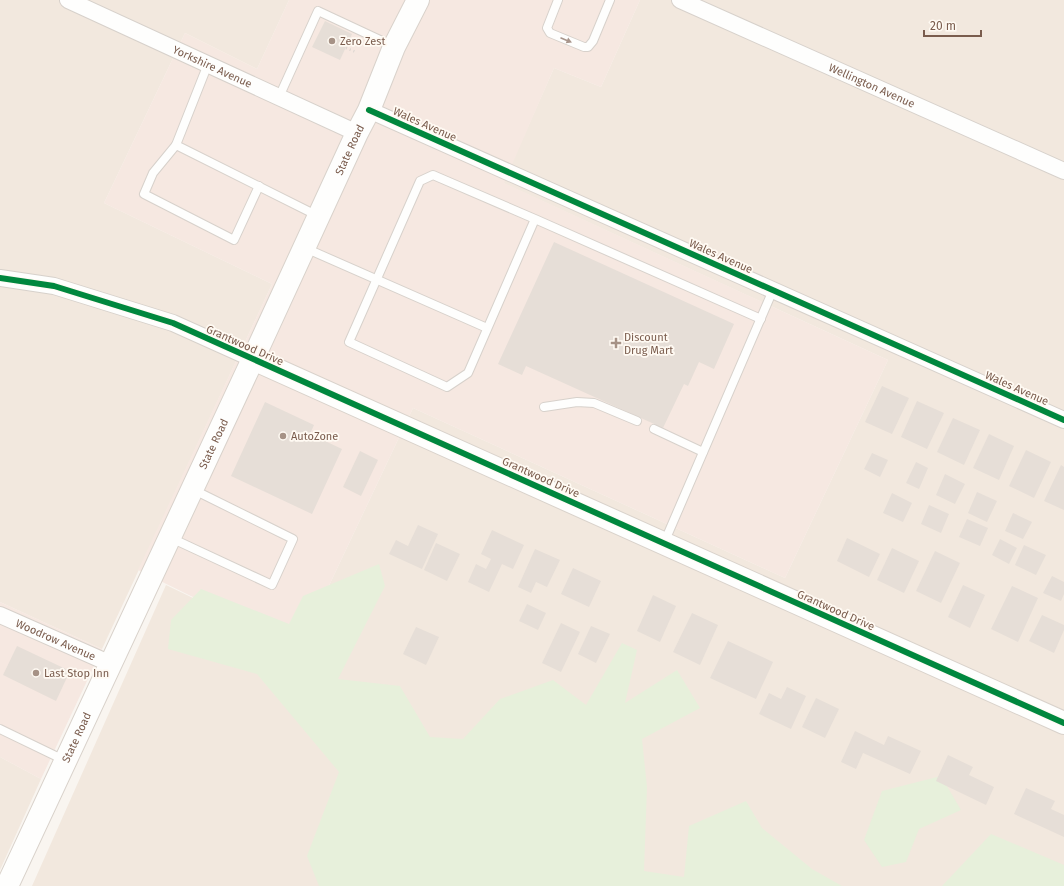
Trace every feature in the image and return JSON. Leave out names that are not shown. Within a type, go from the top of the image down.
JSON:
[{"type":"main road","name":"State Road","points":[[7,886],[193,489],[357,132],[369,110],[394,47],[418,0]]},
{"type":"main road","name":"Grantwood Drive","points":[[253,359],[1064,723]]},
{"type":"street","name":"Yorkshire Avenue","points":[[68,0],[357,132]]},
{"type":"street","name":"Wellington Avenue","points":[[680,0],[1064,171]]},
{"type":"street","name":"Wales Avenue","points":[[369,110],[1064,420]]},
{"type":"street","name":"Grantwood Drive","points":[[0,278],[54,286],[165,321],[253,359]]},
{"type":"street","name":"Woodrow Avenue","points":[[0,615],[111,664]]},
{"type":"lane","points":[[558,0],[547,28],[550,33],[584,47],[588,47],[593,42],[610,0]]},
{"type":"lane","points":[[279,97],[318,11],[394,47]]},
{"type":"lane","points":[[208,64],[176,145],[153,174],[144,194],[234,240],[259,186]]},
{"type":"lane","points":[[176,145],[319,216]]},
{"type":"lane","points":[[535,219],[468,373],[447,387],[349,342],[420,180],[433,175],[535,219],[761,319]]},
{"type":"lane","points":[[304,248],[487,328]]},
{"type":"lane","points":[[664,543],[773,290]]},
{"type":"lane","points":[[544,407],[577,402],[594,403],[637,421]]},
{"type":"lane","points":[[654,429],[703,452]]},
{"type":"lane","points":[[170,537],[272,585],[293,539],[193,489]]},
{"type":"lane","points":[[0,729],[66,761]]},
{"type":"path","points":[[346,48],[356,52]]},
{"type":"shaded area","points":[[0,0],[289,0],[257,69],[185,33],[104,203],[272,284],[102,649],[0,602]]},
{"type":"shaded area","points":[[289,0],[640,0],[601,87],[554,68],[504,183],[888,360],[785,578],[413,408],[299,649],[138,570],[272,284],[104,203],[185,33],[257,69]]},
{"type":"shaded area","points":[[640,0],[1064,0],[1064,886],[32,886],[166,585],[299,649],[413,408],[785,578],[888,360],[503,183],[554,68],[601,87]]},
{"type":"shaded area","points":[[0,602],[102,649],[41,779],[0,757]]},
{"type":"shaded area","points":[[0,757],[41,779],[0,870]]},
{"type":"green space","points":[[379,564],[385,586],[338,679],[400,686],[430,737],[463,739],[500,699],[553,680],[586,705],[622,643],[637,650],[625,703],[677,670],[700,708],[642,739],[647,787],[644,871],[684,877],[689,826],[746,801],[762,828],[812,869],[842,886],[319,886],[307,856],[339,772],[257,674],[168,649],[171,620],[201,589],[289,624],[303,596]]},
{"type":"green space","points":[[941,776],[961,810],[919,829],[906,862],[882,867],[864,840],[882,791]]},
{"type":"green space","points":[[991,834],[1064,865],[1064,886],[942,886]]},
{"type":"building","name":"Zero Zest","points":[[325,21],[352,34],[340,60],[312,47]]},
{"type":"building","name":"Discount Drug Mart","points":[[554,242],[734,324],[714,369],[699,362],[688,386],[684,384],[663,428],[526,366],[522,375],[498,364]]},
{"type":"building","points":[[882,386],[909,398],[892,434],[865,422]]},
{"type":"building","points":[[917,401],[944,413],[927,449],[901,437]]},
{"type":"building","points":[[265,402],[314,425],[310,434],[342,449],[312,514],[231,476]]},
{"type":"building","points":[[953,418],[980,430],[964,465],[937,452]]},
{"type":"building","points":[[989,434],[1014,446],[999,480],[973,468]]},
{"type":"building","points":[[1026,450],[1051,462],[1034,498],[1009,486]]},
{"type":"building","points":[[360,451],[378,460],[361,496],[343,487]]},
{"type":"building","points":[[872,453],[888,460],[880,477],[864,469]]},
{"type":"building","points":[[916,462],[928,468],[919,489],[906,483]]},
{"type":"building","points":[[1061,465],[1064,467],[1064,510],[1044,501]]},
{"type":"building","points":[[945,474],[965,484],[955,504],[936,495]]},
{"type":"building","points":[[977,492],[997,501],[987,522],[968,513]]},
{"type":"building","points":[[892,493],[912,503],[903,522],[883,513]]},
{"type":"building","points":[[929,505],[949,514],[941,533],[921,524]]},
{"type":"building","points":[[1013,513],[1032,522],[1023,539],[1005,531]]},
{"type":"building","points":[[967,519],[988,528],[980,546],[959,537]]},
{"type":"building","points":[[418,525],[438,534],[422,569],[389,554],[396,540],[408,546]]},
{"type":"building","points":[[492,530],[524,545],[513,569],[502,564],[489,592],[468,582],[476,564],[486,569],[491,559],[481,554]]},
{"type":"building","points":[[847,538],[880,554],[869,577],[837,561]]},
{"type":"building","points":[[1000,539],[1017,548],[1009,564],[992,555]]},
{"type":"building","points":[[436,543],[460,554],[447,581],[424,570]]},
{"type":"building","points":[[1024,545],[1046,555],[1036,575],[1015,565]]},
{"type":"building","points":[[892,548],[919,561],[904,593],[877,580]]},
{"type":"building","points":[[535,549],[560,560],[547,587],[536,582],[531,593],[518,587]]},
{"type":"building","points":[[935,551],[960,563],[941,603],[916,591]]},
{"type":"building","points":[[573,568],[601,581],[589,607],[561,594]]},
{"type":"building","points":[[1052,576],[1064,582],[1064,594],[1061,601],[1043,593]]},
{"type":"building","points":[[963,585],[985,595],[970,628],[948,617]]},
{"type":"building","points":[[1012,586],[1038,598],[1018,642],[991,629]]},
{"type":"building","points":[[653,595],[676,606],[660,642],[637,631]]},
{"type":"building","points":[[527,604],[546,613],[538,630],[519,621]]},
{"type":"building","points":[[692,613],[718,625],[700,665],[673,652]]},
{"type":"building","points":[[1042,615],[1064,625],[1064,630],[1054,653],[1029,641]]},
{"type":"building","points":[[561,623],[580,632],[561,672],[542,663]]},
{"type":"building","points":[[591,626],[610,634],[596,663],[578,654]]},
{"type":"building","points":[[416,627],[439,637],[426,665],[403,654]]},
{"type":"building","points":[[728,641],[773,662],[756,699],[710,678]]},
{"type":"building","name":"Last Stop Inn","points":[[17,646],[70,671],[56,701],[3,675]]},
{"type":"building","points":[[787,687],[806,696],[791,729],[759,714],[769,693],[781,699]]},
{"type":"building","points":[[816,698],[839,709],[825,738],[802,727]]},
{"type":"building","points":[[855,731],[884,745],[888,736],[921,751],[910,774],[863,753],[856,769],[841,762]]},
{"type":"building","points":[[948,755],[973,767],[969,775],[994,787],[986,805],[936,781]]},
{"type":"building","points":[[1026,788],[1055,801],[1051,809],[1064,815],[1064,837],[1014,814]]},
{"type":"cycle path","points":[[369,110],[1064,420]]},
{"type":"cycle path","points":[[0,278],[54,286],[173,323],[1064,723]]},
{"type":"place","name":"Zero Zest","points":[[332,41]]},
{"type":"place","name":"Discount Drug Mart","points":[[616,343]]},
{"type":"place","name":"AutoZone","points":[[283,436]]},
{"type":"place","name":"Last Stop Inn","points":[[36,673]]}]
